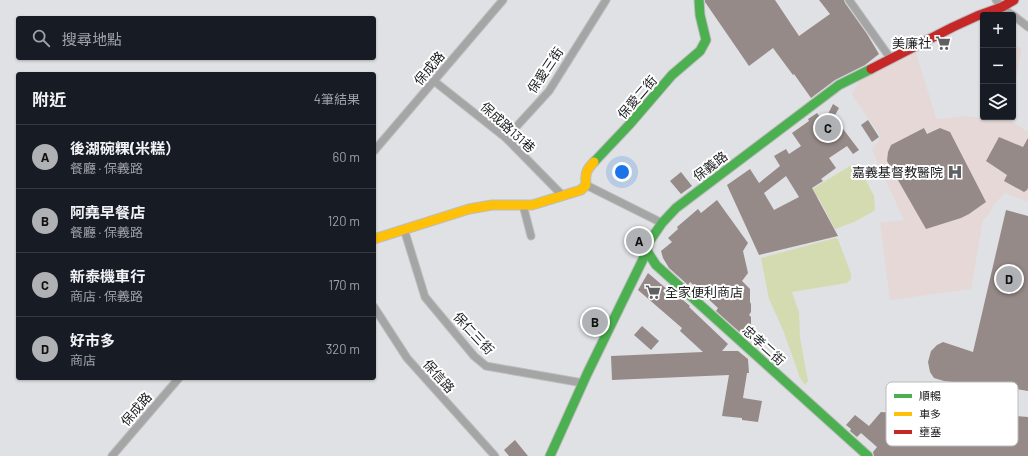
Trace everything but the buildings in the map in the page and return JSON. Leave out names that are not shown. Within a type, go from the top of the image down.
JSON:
[{"type":"street","name":"保成路","points":[[376,149],[503,0]]},
{"type":"street","name":"保愛三街","points":[[506,138],[549,91],[606,0]]},
{"type":"street","name":"保愛二街","points":[[586,185],[585,176],[587,169],[629,125],[672,75],[700,51],[706,40],[698,9],[699,0]]},
{"type":"street","points":[[849,0],[891,59]]},
{"type":"street","name":"保義路","points":[[550,456],[583,383],[647,251],[649,242],[662,223],[676,208],[839,85],[977,16],[998,3],[1014,0]]},
{"type":"street","points":[[998,3],[1009,12]]},
{"type":"street","points":[[1016,17],[1028,27]]},
{"type":"street","name":"保成路131巷","points":[[434,80],[506,138],[562,195]]},
{"type":"street","points":[[376,238],[470,209],[492,204],[532,205],[582,190],[586,185],[662,223]]},
{"type":"street","points":[[523,205],[531,236]]},
{"type":"street","name":"保仁三街","points":[[404,229],[425,297],[474,356],[486,366],[583,383]]},
{"type":"street","name":"忠孝二街","points":[[647,251],[656,265],[868,456]]},
{"type":"street","name":"保信路","points":[[376,310],[407,358],[495,456]]},
{"type":"street","name":"保成路","points":[[112,456],[177,380]]},
{"type":"shaded area","points":[[1016,46],[1022,48],[1016,78]]},
{"type":"shaded area","name":"嘉義基督教醫院","points":[[916,53],[936,118],[940,119],[967,116],[980,118],[980,120],[1010,120],[1028,132],[1028,202],[1005,193],[993,205],[990,213],[983,220],[971,289],[890,300],[880,223],[904,220],[872,150],[881,137],[852,95],[859,80]]},
{"type":"green space","points":[[853,164],[859,167],[874,196],[875,209],[854,222],[835,229],[818,197],[805,203],[801,196]]},
{"type":"green space","points":[[835,238],[838,239],[851,274],[851,279],[847,283],[792,292],[799,312],[800,338],[808,381],[805,385],[800,378],[783,330],[769,299],[761,258]]},
{"type":"traffic: fast","points":[[594,162],[629,125],[672,75],[700,51],[706,40],[700,15],[699,0]]},
{"type":"traffic: fast","points":[[550,456],[587,374],[647,251],[649,242],[662,223],[676,208],[839,85],[871,69]]},
{"type":"traffic: fast","points":[[647,251],[656,265],[868,456]]},
{"type":"traffic: slow","points":[[376,238],[469,209],[492,205],[532,205],[581,190],[586,185],[587,172],[589,167],[594,162]]},
{"type":"traffic: jam","points":[[871,69],[953,27],[1002,7],[1014,0]]},
{"type":"place","name":"美廉社","points":[[943,43]]},
{"type":"place","name":"新泰機車行","points":[[828,128]]},
{"type":"place","name":"嘉義基督教醫院","points":[[955,172]]},
{"type":"place","name":"後湖碗粿(米糕）","points":[[639,241]]},
{"type":"place","name":"好市多","points":[[1009,279]]},
{"type":"place","name":"全家便利商店","points":[[653,292]]},
{"type":"place","name":"阿堯早餐店","points":[[595,322]]}]
